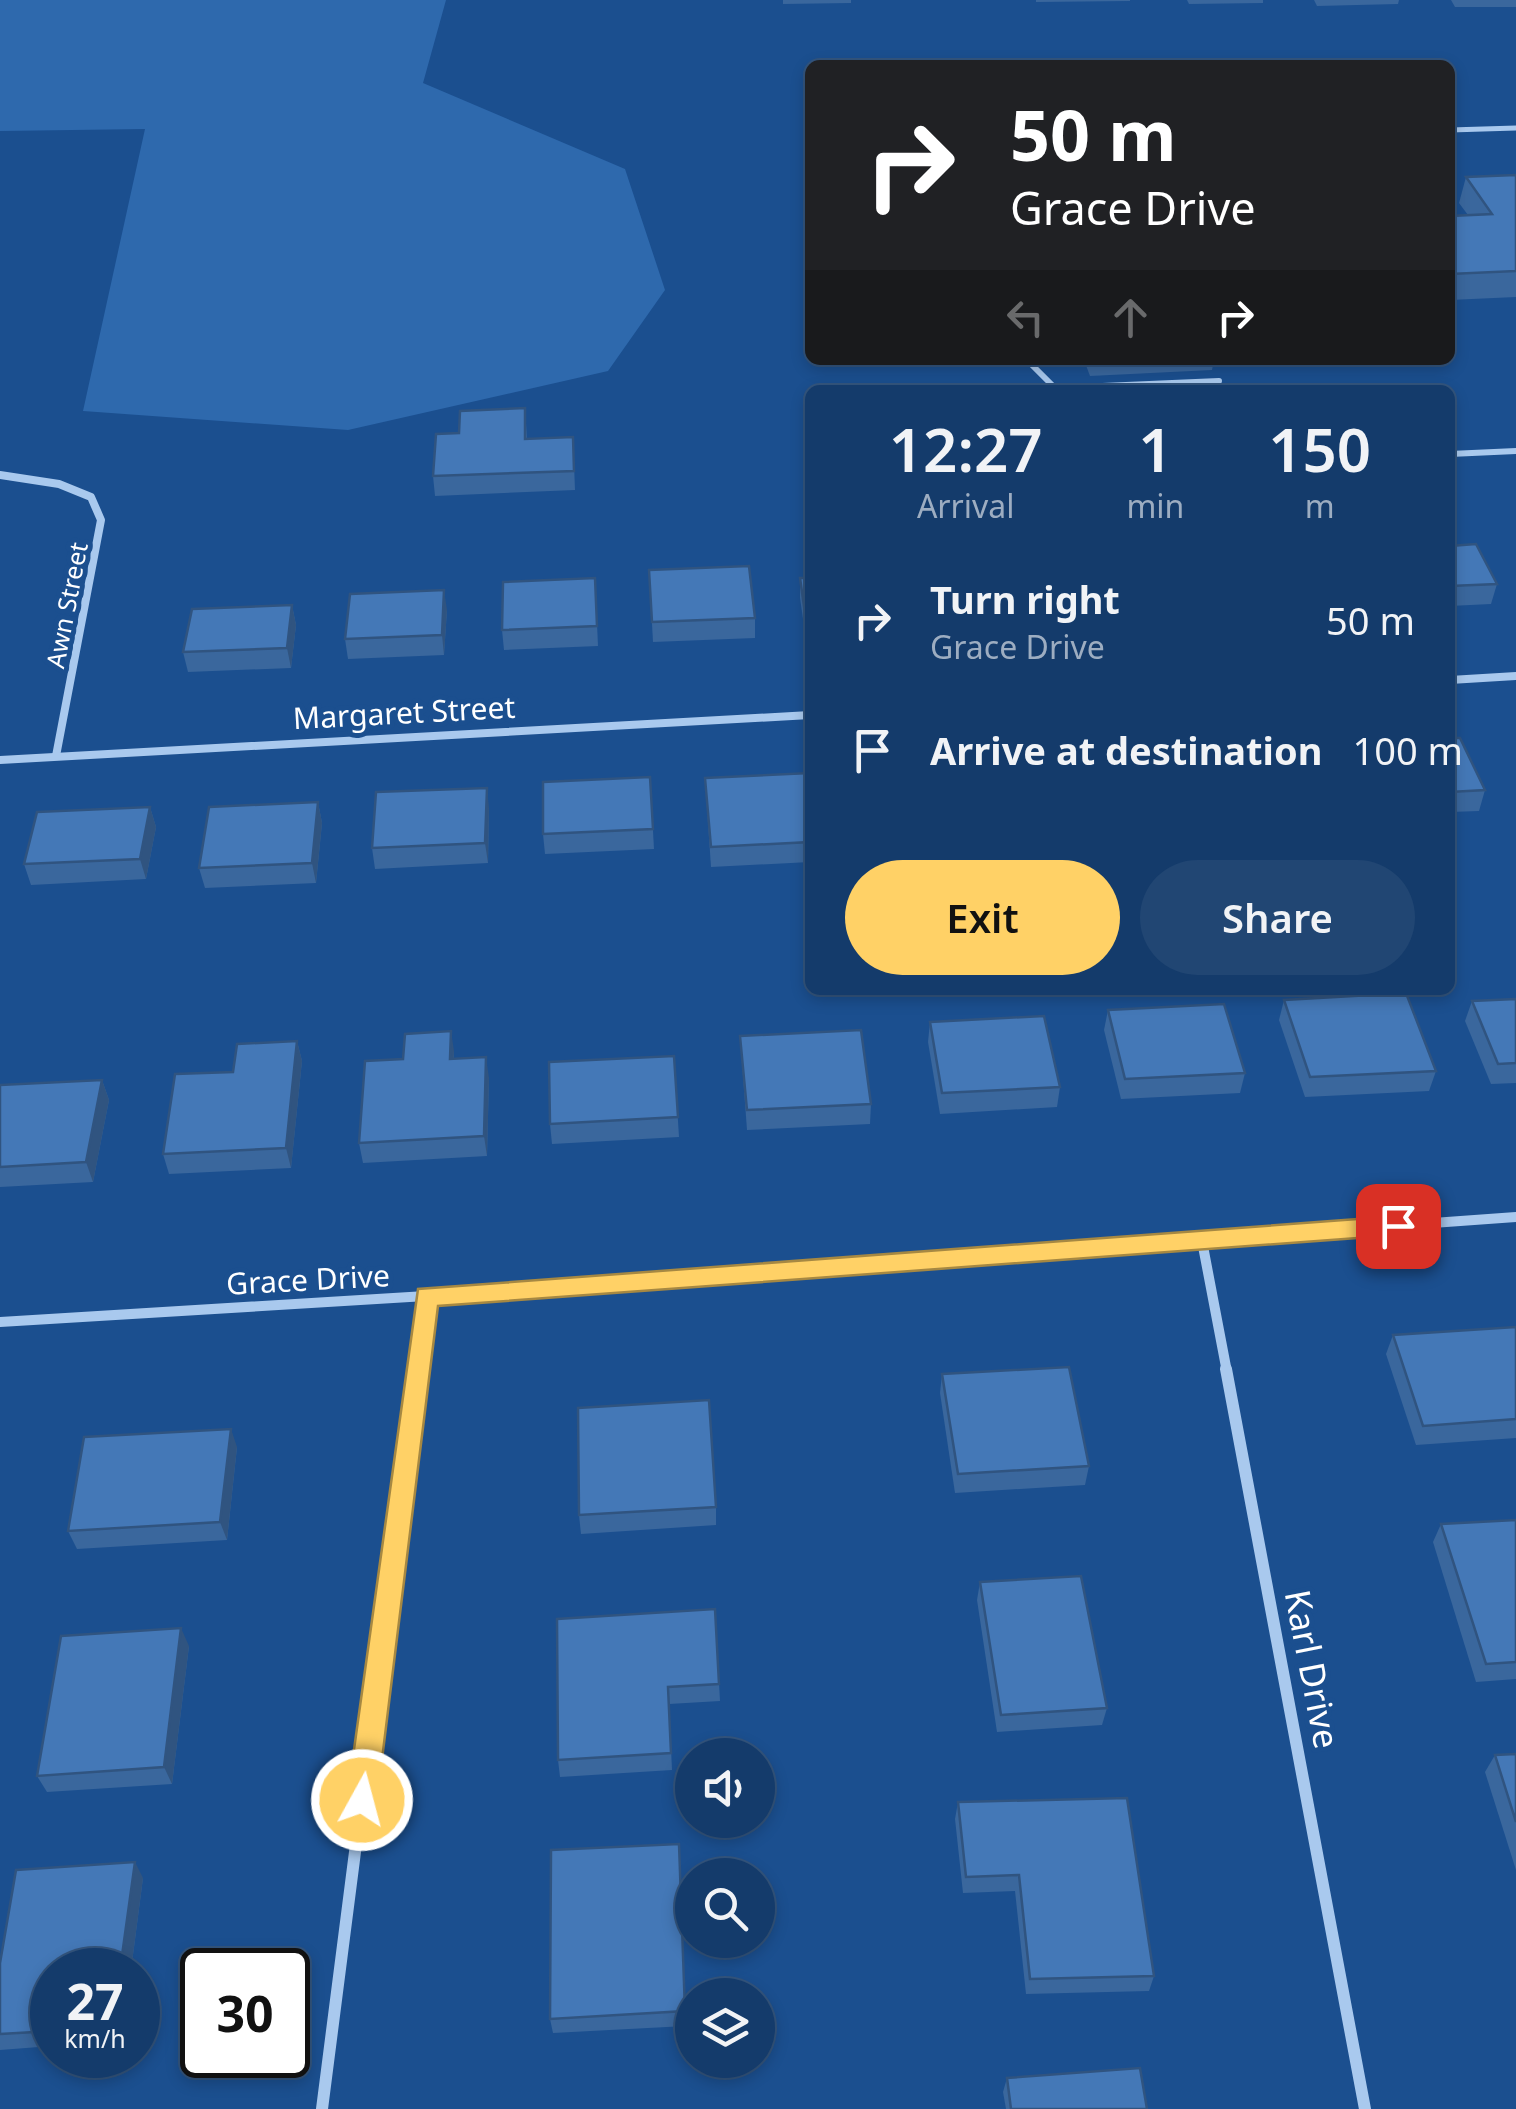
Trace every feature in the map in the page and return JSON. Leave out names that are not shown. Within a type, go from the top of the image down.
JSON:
[{"type":"street","name":"Awn Street","points":[[0,476],[77,490],[91,497],[100,520],[56,756]]},
{"type":"street","points":[[1455,680],[1516,676]]},
{"type":"street","name":"Margaret Street","points":[[0,760],[805,715]]},
{"type":"street","name":"Grace Drive","points":[[0,1322],[426,1296],[1516,1217]]},
{"type":"street","name":"Karl Drive","points":[[1202,1240],[1364,2109]]},
{"type":"street","points":[[322,2109],[426,1296]]},
{"type":"lane","points":[[1455,130],[1516,128]]},
{"type":"lane","points":[[1032,365],[1052,385]]},
{"type":"lane","points":[[1138,385],[1219,381]]},
{"type":"lane","points":[[1455,454],[1516,451]]},
{"type":"shaded area","points":[[0,0],[446,0],[423,83],[625,169],[665,290],[608,371],[348,430],[83,411],[145,129],[0,131]]},
{"type":"building","points":[[1516,175],[1516,271],[1455,274],[1455,216],[1492,214],[1466,177]]},
{"type":"building","points":[[525,408],[525,439],[573,437],[574,471],[433,476],[436,434],[459,433],[460,411]]},
{"type":"building","points":[[1476,544],[1497,584],[1455,586],[1455,546]]},
{"type":"building","points":[[749,566],[755,618],[652,622],[649,570]]},
{"type":"building","points":[[595,578],[597,626],[502,630],[503,582]]},
{"type":"building","points":[[800,578],[805,578],[805,613]]},
{"type":"building","points":[[444,590],[442,635],[345,639],[350,594]]},
{"type":"building","points":[[292,605],[287,648],[183,652],[192,609]]},
{"type":"building","points":[[1455,738],[1460,738],[1485,790],[1455,792]]},
{"type":"building","points":[[805,773],[805,842],[711,847],[705,778]]},
{"type":"building","points":[[650,777],[653,829],[543,834],[543,782]]},
{"type":"building","points":[[487,788],[485,843],[372,848],[376,792]]},
{"type":"building","points":[[318,802],[312,863],[199,868],[209,807]]},
{"type":"building","points":[[150,807],[140,859],[24,864],[37,812]]},
{"type":"building","points":[[1407,995],[1436,1071],[1310,1077],[1284,1000]]},
{"type":"building","points":[[1516,999],[1516,1063],[1498,1064],[1472,1001]]},
{"type":"building","points":[[1224,1004],[1245,1073],[1125,1079],[1108,1010]]},
{"type":"building","points":[[1044,1016],[1060,1087],[942,1093],[930,1022]]},
{"type":"building","points":[[861,1030],[871,1104],[747,1110],[740,1036]]},
{"type":"building","points":[[451,1031],[450,1059],[486,1057],[484,1136],[359,1143],[365,1061],[403,1059],[405,1034]]},
{"type":"building","points":[[297,1041],[286,1148],[163,1154],[175,1074],[233,1072],[237,1044]]},
{"type":"building","points":[[674,1056],[678,1117],[550,1124],[549,1062]]},
{"type":"building","points":[[102,1080],[86,1162],[0,1167],[0,1085]]},
{"type":"building","points":[[1516,1327],[1516,1419],[1423,1426],[1393,1335]]},
{"type":"building","points":[[1069,1367],[1089,1466],[958,1474],[942,1374]]},
{"type":"building","points":[[709,1400],[716,1507],[579,1515],[578,1408]]},
{"type":"building","points":[[231,1429],[220,1522],[68,1531],[84,1437]]},
{"type":"building","points":[[1516,1520],[1516,1662],[1486,1664],[1441,1524]]},
{"type":"building","points":[[1081,1576],[1107,1708],[1001,1715],[980,1582]]},
{"type":"building","points":[[715,1609],[719,1684],[668,1687],[671,1753],[558,1760],[557,1619]]},
{"type":"building","points":[[181,1628],[164,1767],[37,1776],[61,1636]]},
{"type":"building","points":[[1516,1754],[1516,1822],[1495,1755]]},
{"type":"building","points":[[1127,1798],[1154,1976],[1030,1979],[1019,1875],[966,1877],[958,1802]]},
{"type":"building","points":[[679,1844],[680,1858],[675,1858],[675,1958],[683,1958],[684,1978],[675,1978],[675,2012],[550,2019],[551,1850]]},
{"type":"building","points":[[135,1862],[123,1948],[30,1948],[30,2032],[0,2034],[0,1963],[16,1870]]},
{"type":"building","points":[[1140,2068],[1147,2109],[1011,2109],[1007,2078]]},
{"type":"route","points":[[362,1800],[426,1296],[1398,1226]]}]
